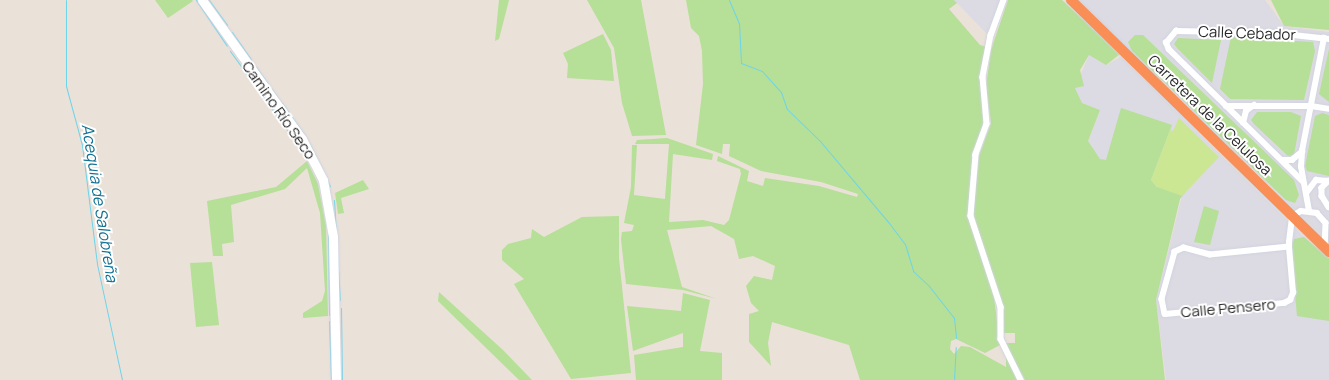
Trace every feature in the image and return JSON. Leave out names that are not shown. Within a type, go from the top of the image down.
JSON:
[{"type":"highway","name":"Carretera de la Celulosa","points":[[1071,0],[1327,250]]},
{"type":"street","name":"Camino Río Seco","points":[[202,0],[302,139],[321,174],[332,230],[336,380]]},
{"type":"street","points":[[1004,0],[992,35],[983,77],[987,124],[976,155],[971,216],[1001,307],[1001,339],[1021,380]]},
{"type":"street","name":"Calle Cebador","points":[[1226,106],[1169,50],[1168,38],[1176,31],[1326,38]]},
{"type":"street","points":[[1309,210],[1303,182],[1302,151],[1326,38]]},
{"type":"street","points":[[1243,123],[1246,111],[1254,105]]},
{"type":"street","points":[[1226,106],[1311,106],[1329,110]]},
{"type":"street","points":[[1226,106],[1303,182]]},
{"type":"street","points":[[1282,160],[1292,160],[1302,151]]},
{"type":"street","points":[[1306,194],[1308,186],[1316,180],[1329,181]]},
{"type":"street","points":[[1329,181],[1322,188],[1322,196],[1329,207]]},
{"type":"street","points":[[1289,247],[1292,216],[1301,210],[1309,210],[1318,212],[1328,224],[1327,250]]},
{"type":"street","name":"Calle Pensero","points":[[1289,247],[1293,293],[1290,300],[1284,303],[1165,314],[1162,299],[1175,252],[1184,248],[1210,255],[1289,247]]},
{"type":"shaded area","points":[[954,0],[1001,0],[987,34],[957,3]]},
{"type":"shaded area","points":[[1068,0],[1265,0],[1284,26],[1329,32],[1329,242],[1121,44]]},
{"type":"shaded area","points":[[1089,55],[1106,65],[1121,57],[1329,262],[1329,380],[1166,380],[1156,300],[1182,196],[1100,159],[1092,148],[1088,141],[1100,110],[1082,103],[1075,88]]},
{"type":"green space","points":[[155,0],[192,0],[193,1],[168,18]]},
{"type":"green space","points":[[499,0],[509,0],[499,39],[495,41]]},
{"type":"green space","points":[[587,0],[641,0],[666,135],[632,136],[622,103],[614,48]]},
{"type":"green space","points":[[686,0],[954,0],[957,3],[949,9],[980,45],[987,47],[984,127],[974,155],[968,218],[993,289],[1000,345],[985,353],[956,339],[951,341],[950,349],[954,354],[961,346],[970,347],[1006,367],[1006,356],[1018,380],[860,380],[849,345],[772,322],[768,343],[771,366],[749,342],[749,314],[759,311],[751,303],[746,286],[754,276],[772,280],[775,266],[753,256],[739,259],[734,239],[711,226],[667,230],[682,287],[717,299],[683,290],[626,284],[621,239],[622,232],[632,231],[634,225],[624,223],[631,187],[632,145],[637,145],[634,195],[665,199],[669,144],[635,144],[637,140],[667,138],[713,154],[712,160],[673,154],[669,222],[703,220],[724,225],[729,220],[741,174],[740,169],[717,161],[718,156],[749,171],[747,181],[763,186],[765,178],[819,186],[857,197],[858,194],[821,182],[761,171],[729,156],[730,144],[723,144],[722,154],[696,145],[703,84],[702,51],[699,36],[691,28]]},
{"type":"green space","points":[[1008,0],[1062,0],[1120,54],[1106,65],[1089,55],[1080,70],[1084,86],[1075,88],[1082,103],[1100,110],[1088,141],[1100,159],[1106,160],[1121,108],[1172,125],[1151,180],[1157,187],[1188,189],[1180,199],[1156,300],[1165,380],[1025,380],[1005,343],[1015,343],[1015,333],[1004,333],[1003,305],[973,217],[979,156],[991,123],[986,86],[991,50]]},
{"type":"green space","points":[[1271,0],[1329,0],[1329,30],[1284,26]]},
{"type":"green space","points":[[603,34],[611,50],[614,81],[567,78],[568,64],[563,53]]},
{"type":"green space","points":[[1135,35],[1143,35],[1294,180],[1299,195],[1295,203],[1286,200],[1132,51],[1128,42]]},
{"type":"green space","points":[[1231,37],[1313,42],[1315,51],[1304,100],[1230,99],[1220,89]]},
{"type":"green space","points":[[1178,38],[1221,40],[1212,83],[1177,48],[1174,44]]},
{"type":"green space","points":[[1329,49],[1329,102],[1319,94]]},
{"type":"green space","points":[[1257,112],[1291,112],[1301,116],[1294,155],[1288,156],[1254,124],[1251,120]]},
{"type":"green space","points":[[1322,113],[1329,115],[1329,176],[1307,171],[1305,166],[1315,116]]},
{"type":"green space","points":[[1179,118],[1219,157],[1182,196],[1157,187],[1151,180],[1170,130],[1173,131]]},
{"type":"green space","points":[[307,161],[318,184],[326,226],[328,316],[303,318],[303,313],[322,301],[325,291],[320,213],[307,168],[285,189],[231,205],[234,242],[222,244],[223,256],[213,256],[207,201],[276,187]]},
{"type":"green space","points":[[363,180],[369,189],[341,198],[344,213],[338,214],[335,193]]},
{"type":"green space","points":[[1204,206],[1219,211],[1210,245],[1194,242]]},
{"type":"green space","points":[[619,216],[619,258],[631,373],[571,379],[514,284],[524,279],[502,260],[502,250],[508,244],[531,238],[532,229],[544,237],[582,217]]},
{"type":"green space","points":[[1304,237],[1329,258],[1329,321],[1297,316],[1291,249],[1294,239]]},
{"type":"green space","points":[[212,262],[219,325],[196,327],[190,263]]},
{"type":"green space","points":[[439,292],[503,350],[532,380],[519,380],[438,301]]},
{"type":"green space","points":[[683,293],[710,300],[700,351],[722,353],[722,380],[636,380],[634,355],[683,347],[683,333],[633,351],[627,306],[681,311]]},
{"type":"waterway","name":"Acequia de Salobreña","points":[[66,0],[66,86],[82,145],[97,264],[122,380]]},
{"type":"waterway","points":[[196,0],[227,46]]},
{"type":"waterway","points":[[209,0],[227,25]]},
{"type":"waterway","points":[[729,0],[739,23],[741,63],[762,71],[781,92],[787,109],[820,141],[889,223],[905,244],[913,271],[929,286],[954,318],[956,338]]},
{"type":"waterway","points":[[232,32],[251,59]]},
{"type":"waterway","points":[[230,51],[306,156]]},
{"type":"waterway","points":[[256,67],[278,98]]},
{"type":"waterway","points":[[282,103],[303,133]]},
{"type":"waterway","points":[[309,143],[330,186]]},
{"type":"waterway","points":[[334,200],[340,300]]},
{"type":"waterway","points":[[328,231],[329,315]]},
{"type":"waterway","points":[[341,308],[342,380]]},
{"type":"waterway","points":[[329,321],[331,380]]},
{"type":"waterway","points":[[954,380],[956,347]]}]
